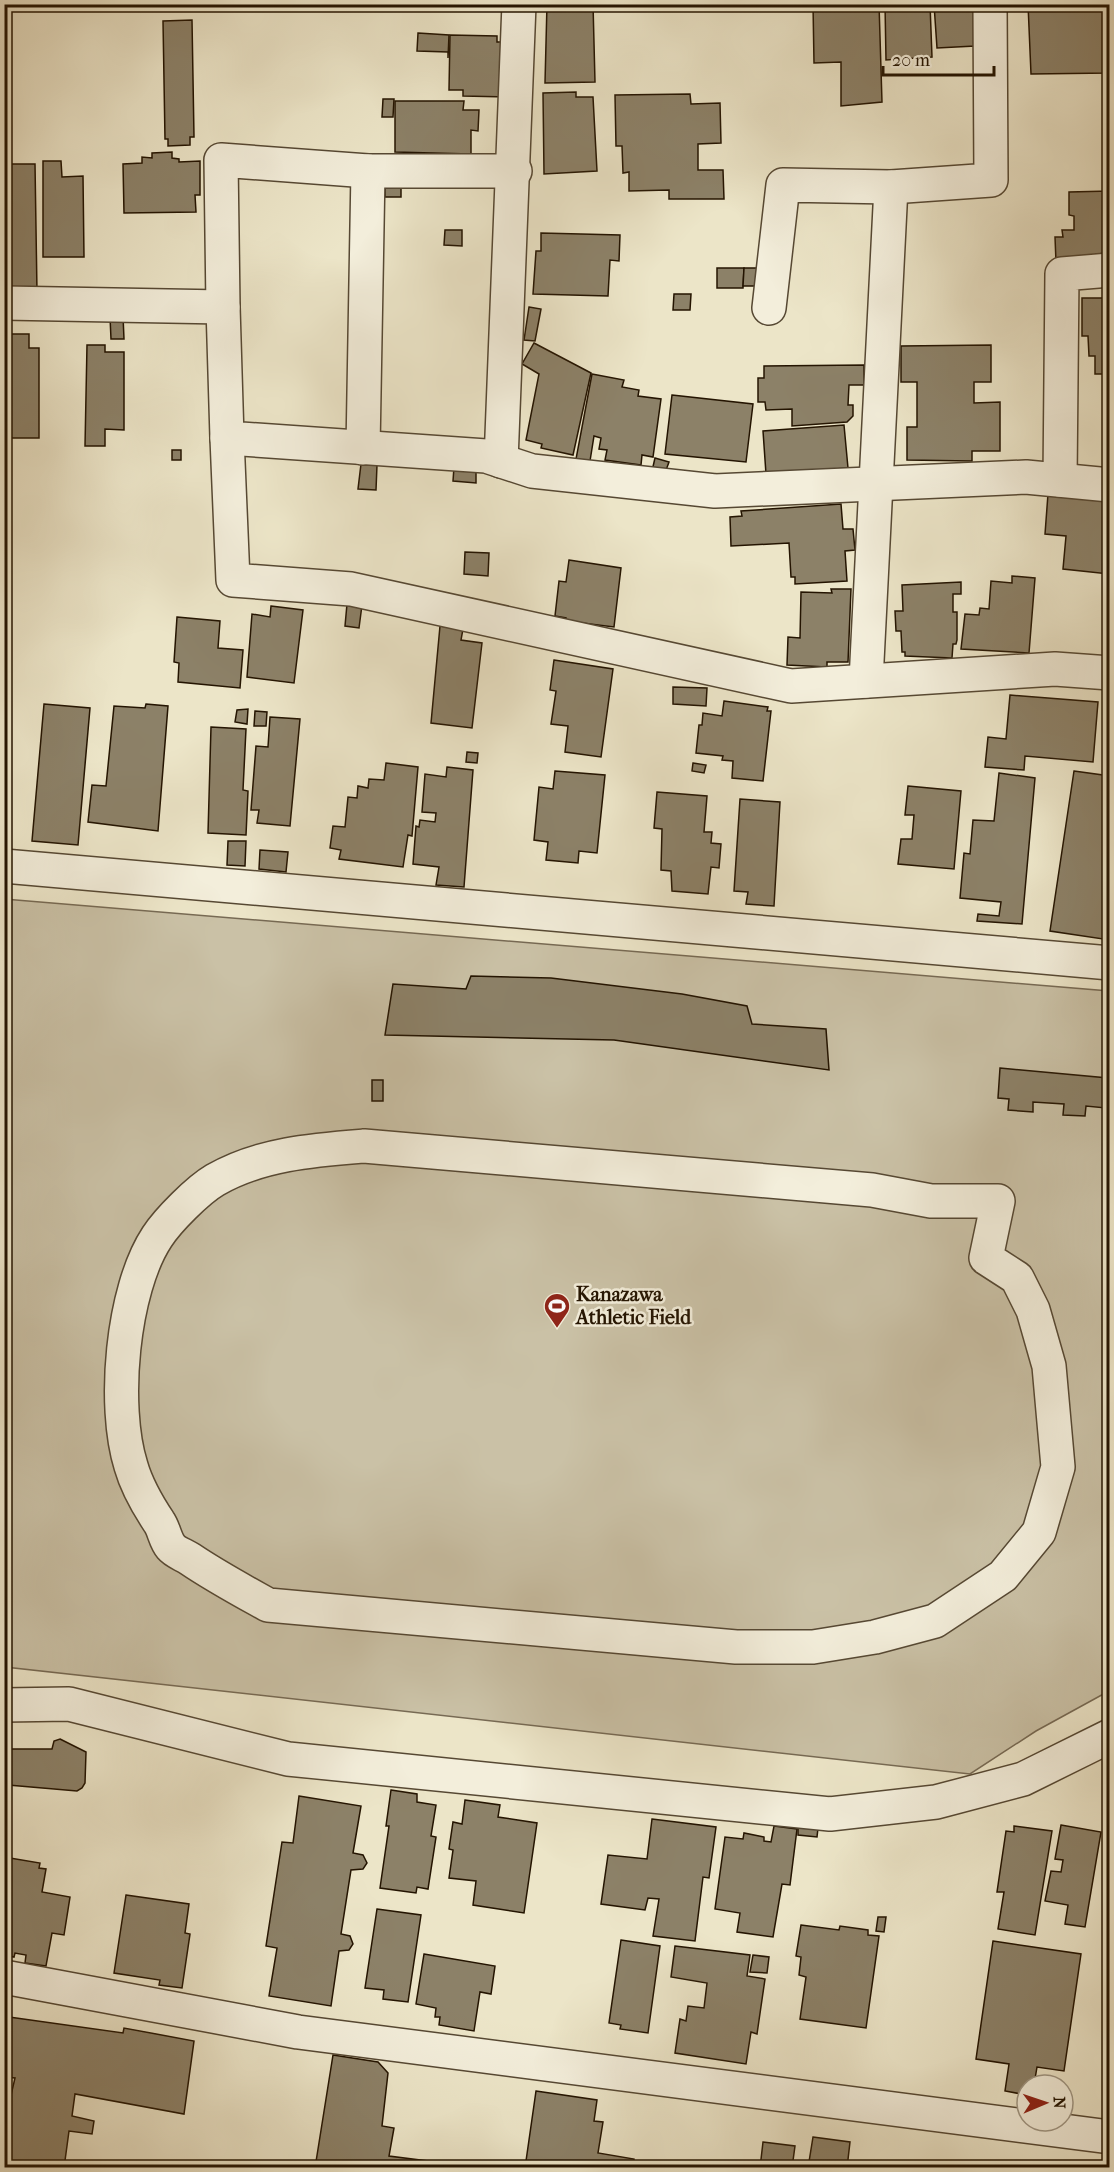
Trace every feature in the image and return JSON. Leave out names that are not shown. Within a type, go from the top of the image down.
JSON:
[{"type":"street","points":[[501,461],[515,171],[519,4]]},
{"type":"street","points":[[769,308],[783,185],[891,187],[992,180],[990,4]]},
{"type":"street","points":[[515,171],[368,171],[221,160],[223,307],[233,580],[351,589],[791,686],[1055,669],[1110,673]]},
{"type":"street","points":[[363,448],[368,171]]},
{"type":"street","points":[[866,681],[891,187]]},
{"type":"street","points":[[1060,480],[1062,274],[1110,270]]},
{"type":"street","points":[[4,303],[223,307]]},
{"type":"street","points":[[227,438],[486,456],[532,471],[715,491],[1026,477],[1110,485]]},
{"type":"street","points":[[4,866],[1110,963]]},
{"type":"street","points":[[364,1146],[872,1190],[931,1201],[998,1201],[986,1258],[1017,1278],[1033,1310],[1049,1366],[1058,1467],[1039,1532],[1003,1576],[935,1621],[875,1637],[813,1647],[736,1647],[656,1639],[268,1605],[211,1574],[170,1546],[161,1525],[142,1496],[130,1465],[123,1432],[121,1369],[128,1320],[140,1276],[157,1236],[214,1181],[250,1163],[308,1150],[364,1146]]},
{"type":"street","points":[[4,1706],[69,1704],[288,1759],[830,1814],[936,1802],[1023,1779],[1110,1736]]},
{"type":"street","points":[[4,1977],[298,2032],[1110,2137]]},
{"type":"shaded area","name":"Kanazawa Athletic Field","points":[[4,899],[1109,991],[1109,1691],[1036,1731],[970,1774],[5,1667]]},
{"type":"building","points":[[547,4],[593,4],[595,82],[545,83]]},
{"type":"building","points":[[813,4],[879,4],[882,102],[841,106],[841,62],[814,63]]},
{"type":"building","points":[[885,4],[930,4],[932,57],[886,60]]},
{"type":"building","points":[[934,4],[974,4],[975,46],[937,48]]},
{"type":"building","points":[[1028,4],[1110,6],[1110,73],[1031,74]]},
{"type":"building","points":[[192,20],[194,137],[190,137],[190,145],[168,146],[168,139],[165,139],[163,21]]},
{"type":"building","points":[[418,33],[449,35],[448,58],[448,52],[417,51]]},
{"type":"building","points":[[450,35],[497,36],[497,42],[508,42],[508,97],[463,96],[463,90],[449,90]]},
{"type":"building","points":[[576,92],[576,97],[593,97],[597,171],[544,174],[543,93]]},
{"type":"building","points":[[690,94],[691,104],[720,103],[721,143],[698,144],[698,170],[723,170],[724,199],[669,199],[669,190],[629,191],[629,172],[623,173],[622,146],[616,146],[615,95]]},
{"type":"building","points":[[383,99],[394,99],[393,117],[382,117]]},
{"type":"building","points":[[395,101],[464,101],[463,110],[479,110],[478,131],[471,130],[471,154],[395,152]]},
{"type":"building","points":[[172,152],[172,158],[179,159],[179,162],[200,161],[200,195],[195,195],[196,212],[124,213],[123,164],[142,163],[142,157],[152,158],[152,153]]},
{"type":"building","points":[[43,161],[61,161],[62,177],[83,176],[84,257],[43,257]]},
{"type":"building","points":[[4,164],[35,164],[37,292],[6,292]]},
{"type":"building","points":[[385,182],[401,182],[401,197],[385,197]]},
{"type":"building","points":[[1110,191],[1110,253],[1096,254],[1095,259],[1056,262],[1055,237],[1063,237],[1062,230],[1074,230],[1074,216],[1069,215],[1069,192]]},
{"type":"building","points":[[445,230],[462,230],[462,246],[444,245]]},
{"type":"building","points":[[541,233],[620,235],[619,261],[610,260],[608,296],[533,294],[536,251],[541,251]]},
{"type":"building","points":[[717,268],[744,268],[743,288],[717,288]]},
{"type":"building","points":[[744,268],[763,268],[763,286],[743,286]]},
{"type":"building","points":[[674,294],[691,294],[690,310],[673,310]]},
{"type":"building","points":[[1082,298],[1110,298],[1110,374],[1095,374],[1095,356],[1089,356],[1088,336],[1082,336]]},
{"type":"building","points":[[529,307],[541,309],[535,341],[524,340]]},
{"type":"building","points":[[123,316],[124,339],[111,339],[110,317]]},
{"type":"building","points":[[4,334],[29,334],[29,348],[39,348],[39,438],[4,438]]},
{"type":"building","points":[[534,343],[591,373],[573,455],[541,448],[542,444],[526,440],[539,374],[522,364]]},
{"type":"building","points":[[87,345],[105,345],[105,352],[124,352],[124,430],[105,429],[105,446],[85,446]]},
{"type":"building","points":[[991,345],[991,382],[974,382],[974,403],[1000,402],[1000,451],[972,451],[972,461],[907,460],[907,427],[917,427],[917,382],[901,382],[901,346]]},
{"type":"building","points":[[864,365],[864,385],[849,385],[848,405],[853,405],[853,416],[847,422],[792,426],[792,409],[766,410],[765,402],[758,402],[758,378],[764,378],[764,366]]},
{"type":"building","points":[[592,374],[624,380],[622,387],[639,390],[638,396],[661,399],[653,457],[642,455],[641,465],[605,460],[607,450],[599,449],[601,438],[594,436],[590,461],[576,459]]},
{"type":"building","points":[[672,395],[753,404],[746,462],[665,454]]},
{"type":"building","points":[[844,425],[848,468],[766,474],[763,431]]},
{"type":"building","points":[[172,450],[181,450],[181,460],[172,460]]},
{"type":"building","points":[[655,458],[669,462],[665,473],[652,471]]},
{"type":"building","points":[[361,464],[377,465],[376,490],[358,489]]},
{"type":"building","points":[[454,467],[476,469],[476,483],[453,481]]},
{"type":"building","points":[[1048,494],[1110,499],[1109,574],[1063,569],[1066,536],[1045,534]]},
{"type":"building","points":[[841,504],[843,529],[853,529],[855,550],[845,551],[847,581],[795,584],[795,577],[791,577],[789,543],[731,546],[730,517],[742,516],[741,511]]},
{"type":"building","points":[[465,552],[489,553],[488,576],[464,574]]},
{"type":"building","points":[[569,560],[621,568],[614,627],[566,621],[566,618],[555,616],[559,581],[566,582]]},
{"type":"building","points":[[1012,576],[1035,578],[1029,653],[961,649],[965,614],[979,615],[980,608],[989,609],[991,581],[1012,583]]},
{"type":"building","points":[[961,582],[961,594],[953,594],[953,612],[957,612],[957,640],[956,644],[953,644],[952,658],[905,656],[905,652],[902,652],[901,631],[896,631],[895,611],[903,611],[902,585]]},
{"type":"building","points":[[831,589],[851,589],[848,662],[827,662],[827,667],[787,665],[788,637],[800,638],[801,592],[832,593]]},
{"type":"building","points":[[347,604],[362,605],[359,628],[345,626]]},
{"type":"building","points":[[271,606],[303,610],[294,683],[247,677],[252,614],[270,617]]},
{"type":"building","points":[[177,617],[220,621],[218,648],[243,650],[240,688],[178,682],[179,663],[174,662]]},
{"type":"building","points":[[440,626],[463,629],[461,640],[482,643],[472,728],[431,723]]},
{"type":"building","points":[[554,660],[613,669],[601,757],[565,752],[568,726],[551,724],[556,691],[550,690]]},
{"type":"building","points":[[673,687],[707,688],[706,706],[673,704]]},
{"type":"building","points":[[1010,695],[1098,702],[1093,762],[1025,756],[1024,770],[985,767],[988,737],[1006,739]]},
{"type":"building","points":[[724,701],[768,707],[767,711],[771,711],[763,781],[732,778],[733,761],[722,760],[723,756],[696,753],[699,725],[702,725],[703,713],[722,716]]},
{"type":"building","points":[[44,704],[90,708],[78,845],[32,841]]},
{"type":"building","points":[[146,704],[168,706],[158,831],[88,822],[92,785],[106,786],[114,706],[145,708]]},
{"type":"building","points":[[248,709],[247,724],[235,722],[237,710]]},
{"type":"building","points":[[255,711],[267,712],[266,726],[254,726]]},
{"type":"building","points":[[270,717],[300,719],[290,826],[257,823],[259,810],[251,810],[256,746],[268,747]]},
{"type":"building","points":[[211,727],[246,729],[243,790],[248,791],[246,835],[208,833]]},
{"type":"building","points":[[467,752],[478,753],[477,763],[466,762]]},
{"type":"building","points":[[386,763],[418,767],[412,836],[408,835],[403,867],[339,859],[341,850],[330,848],[333,826],[345,827],[348,797],[357,798],[358,786],[368,788],[369,779],[384,780]]},
{"type":"building","points":[[693,763],[706,765],[704,773],[692,771]]},
{"type":"building","points":[[447,767],[473,770],[464,887],[436,885],[439,867],[413,864],[416,826],[419,827],[420,820],[435,822],[436,813],[422,812],[425,774],[446,777]]},
{"type":"building","points":[[555,771],[605,775],[597,853],[579,851],[578,863],[546,860],[548,842],[534,840],[539,787],[553,789]]},
{"type":"building","points":[[1074,771],[1110,776],[1110,898],[1103,939],[1050,931]]},
{"type":"building","points":[[999,773],[1035,778],[1022,924],[977,921],[978,914],[999,916],[1001,902],[960,898],[964,853],[970,854],[973,820],[994,821]]},
{"type":"building","points":[[908,786],[961,791],[954,869],[898,864],[901,839],[912,839],[914,815],[905,815]]},
{"type":"building","points":[[657,792],[707,796],[704,832],[712,832],[711,843],[721,844],[719,868],[711,867],[708,894],[672,891],[671,871],[661,870],[662,829],[654,828]]},
{"type":"building","points":[[740,799],[780,802],[774,906],[746,904],[748,892],[734,891]]},
{"type":"building","points":[[228,841],[246,841],[245,866],[227,865]]},
{"type":"building","points":[[260,850],[288,852],[286,872],[259,869]]},
{"type":"building","points":[[471,976],[551,978],[682,994],[747,1006],[752,1024],[826,1029],[829,1070],[614,1040],[385,1035],[393,984],[466,989]]},
{"type":"building","points":[[1000,1068],[1108,1078],[1106,1108],[1086,1106],[1085,1116],[1063,1115],[1064,1104],[1033,1102],[1033,1112],[1008,1110],[1009,1099],[998,1098]]},
{"type":"building","points":[[372,1080],[383,1080],[383,1101],[372,1101]]},
{"type":"building","points":[[60,1739],[86,1752],[85,1783],[82,1788],[77,1791],[8,1785],[5,1781],[6,1753],[9,1749],[52,1749],[54,1741]]},
{"type":"building","points":[[391,1790],[417,1794],[417,1802],[436,1805],[431,1836],[436,1837],[428,1889],[417,1887],[416,1893],[380,1888],[389,1826],[386,1826]]},
{"type":"building","points":[[299,1796],[361,1806],[353,1853],[363,1855],[367,1863],[363,1869],[351,1870],[341,1934],[350,1936],[353,1944],[349,1950],[339,1951],[331,2006],[269,1996],[277,1948],[266,1946],[282,1842],[293,1843]]},
{"type":"building","points":[[465,1800],[500,1805],[498,1817],[537,1823],[524,1913],[473,1905],[476,1881],[449,1878],[453,1850],[449,1849],[453,1822],[462,1824]]},
{"type":"building","points":[[652,1819],[716,1827],[709,1878],[703,1877],[695,1941],[653,1936],[659,1899],[648,1898],[645,1910],[601,1904],[608,1855],[647,1859]]},
{"type":"building","points":[[1061,1825],[1101,1832],[1085,1927],[1065,1924],[1068,1905],[1045,1901],[1051,1871],[1061,1872],[1063,1860],[1055,1859]]},
{"type":"building","points":[[774,1826],[797,1829],[790,1885],[782,1884],[773,1937],[737,1932],[740,1913],[715,1909],[725,1837],[743,1839],[744,1833],[764,1837],[764,1841],[771,1842]]},
{"type":"building","points":[[1014,1826],[1052,1831],[1035,1935],[998,1929],[1004,1892],[997,1892],[1006,1831],[1014,1832]]},
{"type":"building","points":[[798,1827],[818,1828],[817,1837],[798,1835]]},
{"type":"building","points":[[4,1857],[40,1863],[39,1868],[46,1869],[42,1892],[70,1897],[64,1935],[52,1933],[46,1966],[25,1963],[26,1955],[15,1953],[14,1957],[4,1955]]},
{"type":"building","points":[[126,1895],[189,1904],[185,1933],[190,1934],[182,1988],[159,1985],[160,1980],[114,1973]]},
{"type":"building","points":[[1108,1899],[1110,1899],[1110,1948],[1103,1947]]},
{"type":"building","points":[[377,1909],[421,1915],[408,2002],[383,1999],[384,1990],[365,1988]]},
{"type":"building","points":[[878,1917],[886,1917],[884,1932],[876,1931]]},
{"type":"building","points":[[801,1925],[839,1930],[840,1926],[868,1930],[868,1935],[879,1936],[866,2028],[800,2019],[806,1977],[799,1975],[801,1957],[796,1956]]},
{"type":"building","points":[[621,1940],[660,1946],[648,2033],[620,2029],[621,2025],[609,2023]]},
{"type":"building","points":[[993,1941],[1081,1954],[1064,2071],[1037,2067],[1036,2073],[1015,2073],[1015,2093],[1005,2091],[1009,2064],[976,2059]]},
{"type":"building","points":[[675,1946],[750,1955],[747,1976],[765,1979],[757,2034],[751,2032],[746,2064],[675,2053],[680,2019],[686,2021],[688,2006],[704,2008],[707,1983],[671,1977]]},
{"type":"building","points":[[424,1954],[495,1966],[491,1994],[480,1992],[474,2031],[439,2025],[440,2017],[435,2017],[436,2008],[416,2004]]},
{"type":"building","points":[[753,1955],[769,1957],[767,1973],[750,1972]]},
{"type":"building","points":[[9,2017],[123,2033],[124,2028],[194,2041],[184,2114],[75,2094],[72,2116],[94,2121],[92,2134],[69,2131],[64,2168],[9,2168],[9,2165],[4,2164],[4,2125],[15,2078],[4,2077],[4,2031]]},
{"type":"building","points":[[333,2055],[378,2062],[388,2073],[382,2126],[394,2128],[389,2156],[428,2161],[430,2168],[315,2168]]},
{"type":"building","points":[[536,2091],[597,2100],[594,2121],[603,2122],[598,2153],[634,2159],[633,2168],[525,2168]]},
{"type":"building","points":[[813,2137],[850,2142],[847,2168],[808,2168]]},
{"type":"building","points":[[763,2142],[795,2146],[792,2168],[760,2168]]},
{"type":"place","name":"Kanazawa Athletic Field","points":[[557,1329]]}]
